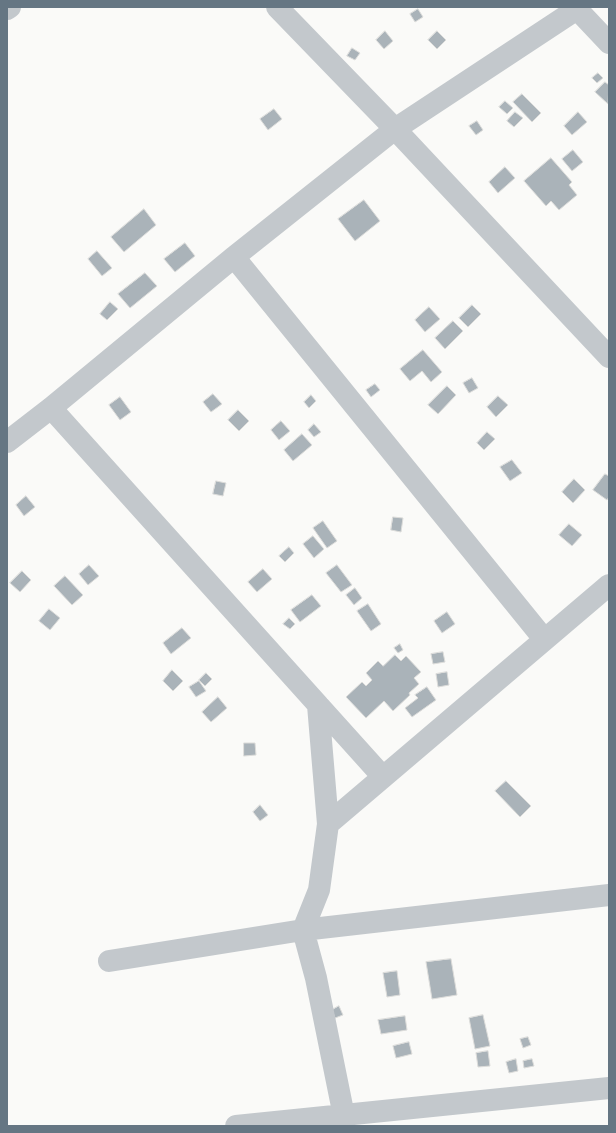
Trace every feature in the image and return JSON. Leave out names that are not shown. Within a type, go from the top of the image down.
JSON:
[{"type":"street","points":[[277,7],[395,129],[609,358]]},
{"type":"street","points":[[7,442],[51,408],[234,257],[395,129],[577,8],[609,43]]},
{"type":"street","points":[[234,257],[544,638]]},
{"type":"street","points":[[51,408],[383,777]]},
{"type":"street","points":[[328,824],[544,638],[609,585]]},
{"type":"street","points":[[318,705],[328,824],[319,890],[303,930],[316,978],[345,1121]]},
{"type":"street","points":[[109,961],[303,930],[609,895]]},
{"type":"street","points":[[236,1126],[345,1121],[609,1088]]},
{"type":"building","points":[[418,9],[423,17],[415,22],[410,14]]},
{"type":"building","points":[[385,31],[393,41],[384,49],[376,40]]},
{"type":"building","points":[[437,31],[446,40],[437,49],[428,40]]},
{"type":"building","points":[[352,48],[360,53],[355,60],[347,56]]},
{"type":"building","points":[[598,73],[603,78],[597,83],[592,78]]},
{"type":"building","points":[[605,82],[609,85],[608,104],[595,92]]},
{"type":"building","points":[[522,94],[541,113],[532,122],[513,102]]},
{"type":"building","points":[[505,101],[513,108],[507,114],[499,107]]},
{"type":"building","points":[[274,109],[282,119],[268,130],[260,119]]},
{"type":"building","points":[[515,112],[523,118],[514,127],[507,121]]},
{"type":"building","points":[[578,112],[587,122],[572,135],[564,126]]},
{"type":"building","points":[[477,121],[483,130],[476,135],[469,126]]},
{"type":"building","points":[[573,150],[583,162],[572,171],[562,159]]},
{"type":"building","points":[[551,158],[572,182],[569,185],[577,195],[559,210],[551,201],[546,206],[524,181]]},
{"type":"building","points":[[505,167],[515,178],[498,193],[489,182]]},
{"type":"building","points":[[364,200],[380,221],[355,241],[338,219]]},
{"type":"building","points":[[144,209],[156,225],[124,252],[111,237]]},
{"type":"building","points":[[185,243],[195,256],[175,272],[164,259]]},
{"type":"building","points":[[97,251],[112,268],[102,276],[88,259]]},
{"type":"building","points":[[145,273],[157,286],[130,308],[118,294]]},
{"type":"building","points":[[110,302],[118,309],[107,320],[100,314]]},
{"type":"building","points":[[472,305],[481,314],[468,327],[459,318]]},
{"type":"building","points":[[429,307],[440,319],[425,332],[415,320]]},
{"type":"building","points":[[453,321],[463,331],[445,349],[435,338]]},
{"type":"building","points":[[423,350],[442,372],[431,382],[422,371],[410,381],[400,369]]},
{"type":"building","points":[[472,378],[478,388],[469,393],[463,383]]},
{"type":"building","points":[[375,384],[380,390],[371,397],[366,390]]},
{"type":"building","points":[[447,386],[456,395],[438,414],[428,405]]},
{"type":"building","points":[[213,394],[222,404],[211,412],[203,402]]},
{"type":"building","points":[[311,395],[316,401],[309,408],[304,402]]},
{"type":"building","points":[[498,396],[508,405],[496,417],[487,407]]},
{"type":"building","points":[[120,397],[131,412],[120,420],[109,405]]},
{"type":"building","points":[[238,410],[249,421],[239,431],[228,420]]},
{"type":"building","points":[[281,421],[290,431],[279,440],[271,430]]},
{"type":"building","points":[[314,424],[321,432],[314,437],[308,430]]},
{"type":"building","points":[[487,432],[495,439],[484,450],[477,443]]},
{"type":"building","points":[[302,434],[312,445],[293,461],[284,450]]},
{"type":"building","points":[[512,460],[522,473],[510,481],[500,467]]},
{"type":"building","points":[[605,474],[609,476],[609,497],[607,500],[593,490]]},
{"type":"building","points":[[574,479],[585,490],[573,503],[562,492]]},
{"type":"building","points":[[216,481],[226,483],[223,496],[213,494]]},
{"type":"building","points":[[26,496],[35,507],[24,516],[16,505]]},
{"type":"building","points":[[393,517],[403,518],[401,532],[391,530]]},
{"type":"building","points":[[323,521],[337,541],[327,548],[313,528]]},
{"type":"building","points":[[569,524],[582,535],[572,546],[559,535]]},
{"type":"building","points":[[313,536],[324,549],[314,558],[303,544]]},
{"type":"building","points":[[289,547],[294,553],[285,562],[279,556]]},
{"type":"building","points":[[89,565],[99,576],[88,585],[79,574]]},
{"type":"building","points":[[337,565],[352,585],[341,592],[326,573]]},
{"type":"building","points":[[263,569],[272,579],[257,592],[248,582]]},
{"type":"building","points":[[22,571],[31,580],[20,592],[10,583]]},
{"type":"building","points":[[65,576],[83,595],[72,605],[54,586]]},
{"type":"building","points":[[355,588],[362,598],[354,605],[346,595]]},
{"type":"building","points":[[312,595],[321,606],[300,622],[291,610]]},
{"type":"building","points":[[368,604],[381,624],[371,631],[357,611]]},
{"type":"building","points":[[49,609],[60,618],[50,630],[39,621]]},
{"type":"building","points":[[447,612],[455,624],[442,633],[434,621]]},
{"type":"building","points":[[289,618],[295,624],[290,629],[283,624]]},
{"type":"building","points":[[182,628],[191,638],[171,654],[163,643]]},
{"type":"building","points":[[400,644],[403,650],[398,653],[394,648]]},
{"type":"building","points":[[443,652],[445,662],[433,664],[431,654]]},
{"type":"building","points":[[395,655],[401,661],[406,656],[421,672],[414,678],[419,684],[393,711],[384,701],[366,718],[346,697],[362,682],[366,686],[372,680],[366,673],[378,661],[383,666]]},
{"type":"building","points":[[172,670],[183,681],[173,691],[163,681]]},
{"type":"building","points":[[447,672],[449,685],[438,687],[436,674]]},
{"type":"building","points":[[206,673],[212,679],[205,686],[199,680]]},
{"type":"building","points":[[199,681],[206,691],[196,697],[189,687]]},
{"type":"building","points":[[427,687],[436,700],[412,717],[405,708],[418,698],[415,695]]},
{"type":"building","points":[[218,697],[227,708],[211,722],[202,712]]},
{"type":"building","points":[[244,743],[255,743],[256,755],[244,756]]},
{"type":"building","points":[[506,781],[531,806],[520,817],[495,791]]},
{"type":"building","points":[[260,805],[268,815],[260,821],[253,812]]},
{"type":"building","points":[[451,959],[457,995],[432,999],[426,962]]},
{"type":"building","points":[[397,971],[400,995],[387,997],[383,973]]},
{"type":"building","points":[[339,1006],[343,1015],[335,1018],[332,1010]]},
{"type":"building","points":[[483,1015],[490,1046],[475,1049],[469,1018]]},
{"type":"building","points":[[405,1016],[407,1030],[381,1034],[378,1020]]},
{"type":"building","points":[[528,1037],[531,1045],[523,1048],[520,1039]]},
{"type":"building","points":[[409,1042],[412,1054],[396,1058],[393,1046]]},
{"type":"building","points":[[488,1051],[490,1066],[478,1067],[476,1053]]},
{"type":"building","points":[[516,1059],[518,1071],[509,1073],[506,1062]]},
{"type":"building","points":[[532,1059],[534,1066],[524,1068],[523,1061]]}]
